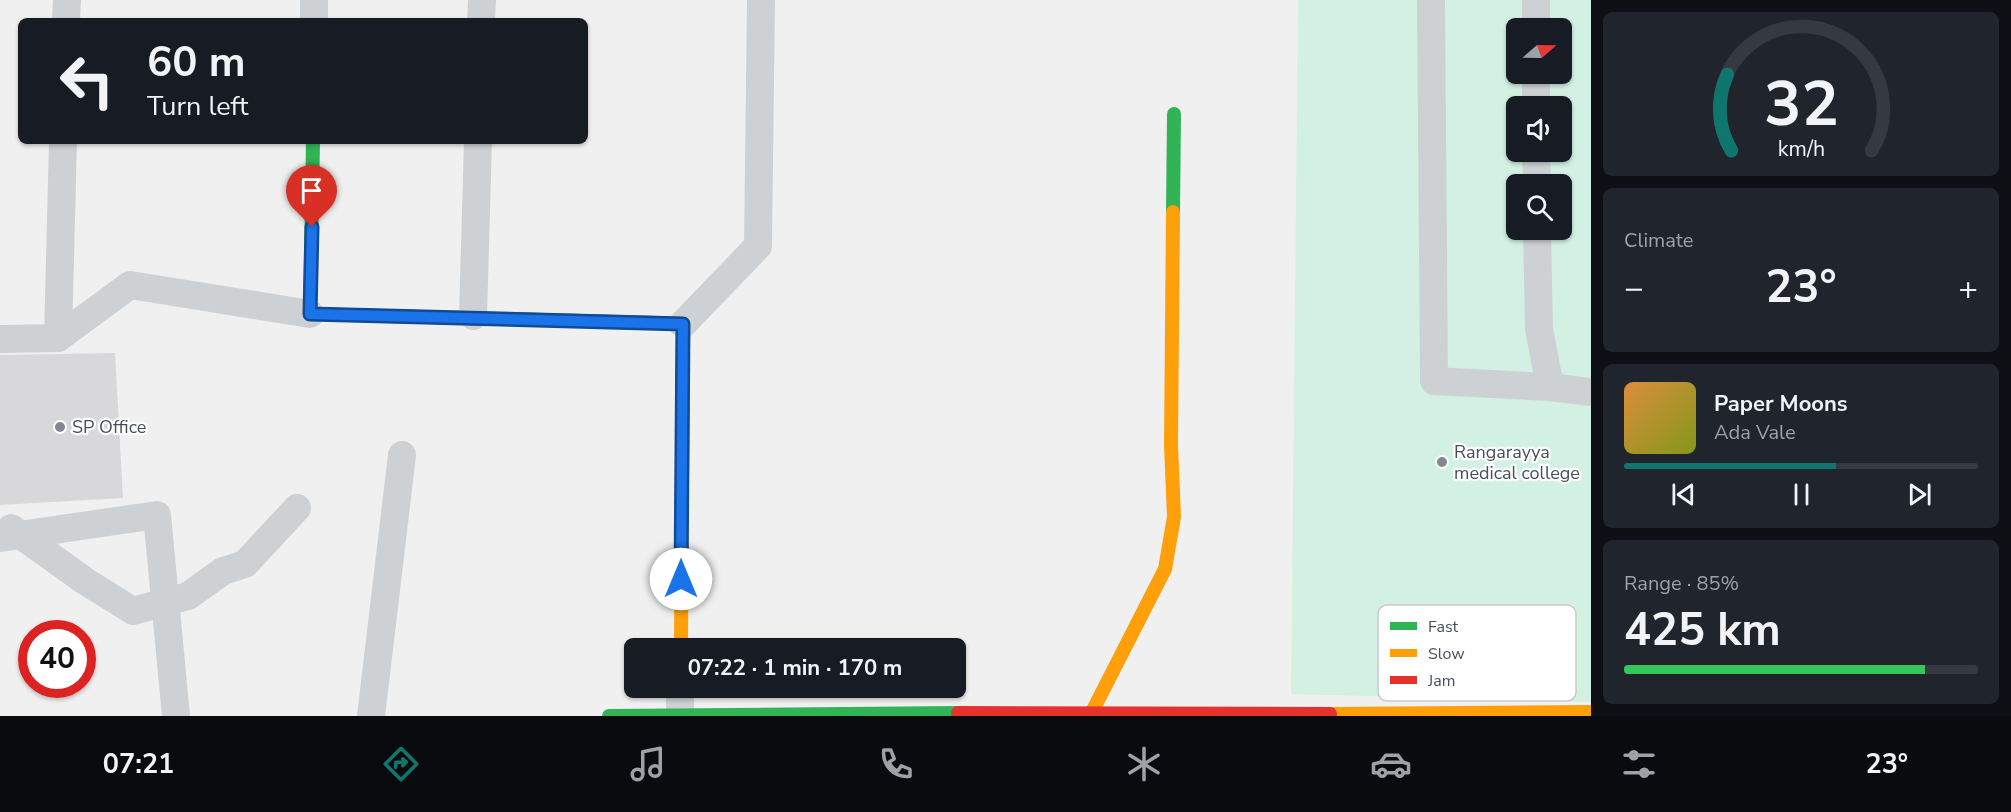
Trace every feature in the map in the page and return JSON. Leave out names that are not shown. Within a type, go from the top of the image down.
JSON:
[{"type":"main road","points":[[1092,712],[1165,569],[1174,517],[1171,433],[1174,114]]},
{"type":"main road","points":[[313,144],[310,314],[472,316],[683,324],[681,638]]},
{"type":"main road","points":[[609,716],[680,706],[1169,715],[1591,712]]},
{"type":"street","points":[[66,18],[67,0]]},
{"type":"street","points":[[314,0],[314,18]]},
{"type":"street","points":[[481,18],[482,0]]},
{"type":"street","points":[[683,324],[758,246],[761,0]]},
{"type":"street","points":[[1431,0],[1434,381],[1550,387],[1591,392]]},
{"type":"street","points":[[1536,0],[1536,18]]},
{"type":"street","points":[[57,338],[63,144]]},
{"type":"street","points":[[472,316],[478,144]]},
{"type":"street","points":[[1537,240],[1539,329],[1550,387]]},
{"type":"street","points":[[0,339],[57,338],[130,285],[310,314]]},
{"type":"street","points":[[371,716],[402,455]]},
{"type":"street","points":[[7,531],[134,611],[188,596],[223,571],[245,564],[297,508]]},
{"type":"street","points":[[7,531],[157,515],[176,716]]},
{"type":"green space","name":"Rangarayya medical college","points":[[1298,0],[1591,0],[1591,702],[1554,701],[1576,701],[1576,605],[1378,605],[1378,696],[1291,694]]},
{"type":"building","name":"SP Office","points":[[115,353],[123,498],[0,505],[0,355]]},
{"type":"traffic: fast","points":[[1173,212],[1174,114]]},
{"type":"traffic: fast","points":[[313,144],[310,314],[659,323]]},
{"type":"traffic: fast","points":[[609,716],[958,713]]},
{"type":"traffic: slow","points":[[1092,712],[1165,569],[1174,517],[1171,445],[1173,212]]},
{"type":"traffic: slow","points":[[681,638],[682,487]]},
{"type":"traffic: slow","points":[[1330,714],[1591,712]]},
{"type":"traffic: jam","points":[[659,323],[683,324],[682,487]]},
{"type":"traffic: jam","points":[[958,713],[1330,714]]},
{"type":"place","name":"SP Office","points":[[60,427]]},
{"type":"place","name":"Rangarayya medical college","points":[[1442,462]]},
{"type":"route","points":[[312,227],[310,314],[472,316],[683,324],[681,579]]}]
